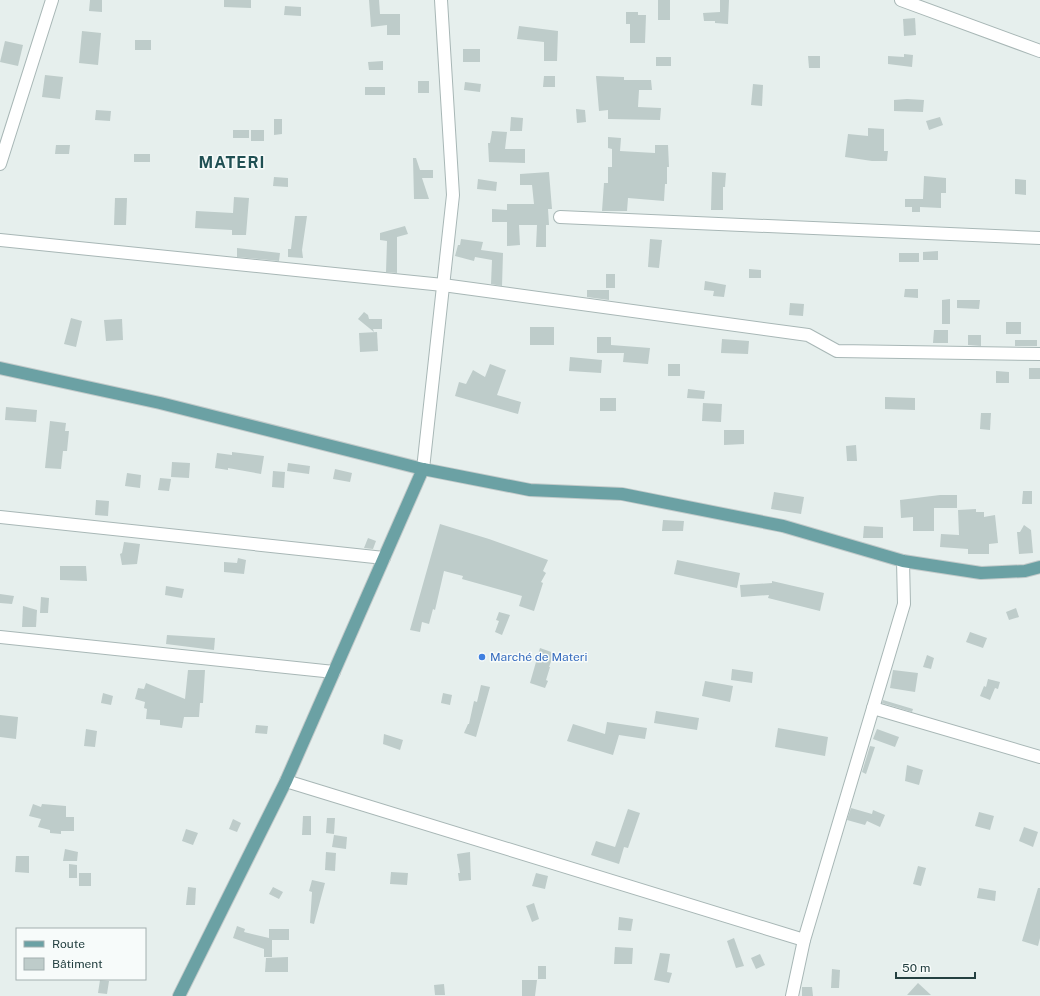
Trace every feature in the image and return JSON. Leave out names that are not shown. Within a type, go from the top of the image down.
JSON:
[{"type":"main road","points":[[0,368],[160,403],[423,469],[530,490],[622,494],[783,526],[903,561],[981,573],[1025,571],[1040,567]]},
{"type":"main road","points":[[179,996],[286,781],[423,469]]},
{"type":"street","points":[[0,164],[52,0]]},
{"type":"street","points":[[423,469],[453,195],[441,0]]},
{"type":"street","points":[[901,0],[1040,51]]},
{"type":"street","points":[[560,217],[1040,238]]},
{"type":"street","points":[[0,240],[443,285],[808,335],[837,352],[1040,354]]},
{"type":"street","points":[[0,517],[384,558]]},
{"type":"street","points":[[792,996],[804,940],[904,604],[903,561]]},
{"type":"street","points":[[0,637],[334,672]]},
{"type":"street","points":[[873,708],[1040,758]]},
{"type":"street","points":[[286,781],[804,940]]},
{"type":"street","points":[[796,982],[797,996]]},
{"type":"building","points":[[90,0],[102,0],[102,12],[89,11]]},
{"type":"building","points":[[224,0],[251,0],[251,8],[224,7]]},
{"type":"building","points":[[369,0],[379,0],[380,14],[400,14],[400,35],[387,35],[387,25],[371,27]]},
{"type":"building","points":[[658,0],[670,0],[670,20],[658,20]]},
{"type":"building","points":[[720,0],[729,0],[728,24],[715,23],[715,21],[704,21],[703,13],[720,12]]},
{"type":"building","points":[[285,6],[301,7],[301,16],[284,15]]},
{"type":"building","points":[[626,12],[638,12],[638,15],[646,15],[645,43],[630,43],[630,24],[626,24]]},
{"type":"building","points":[[915,18],[916,35],[904,36],[903,19]]},
{"type":"building","points":[[519,26],[558,31],[557,61],[544,61],[544,42],[517,39]]},
{"type":"building","points":[[82,31],[101,33],[98,65],[79,63]]},
{"type":"building","points":[[135,40],[151,40],[151,50],[135,50]]},
{"type":"building","points":[[5,41],[23,45],[18,66],[0,62]]},
{"type":"building","points":[[463,49],[480,49],[480,62],[463,62]]},
{"type":"building","points":[[904,54],[913,55],[912,67],[888,64],[888,56],[904,57]]},
{"type":"building","points":[[808,56],[820,56],[820,68],[809,68]]},
{"type":"building","points":[[656,57],[671,57],[671,66],[656,66]]},
{"type":"building","points":[[383,61],[383,70],[369,70],[368,62]]},
{"type":"building","points":[[45,75],[63,77],[60,99],[42,97]]},
{"type":"building","points":[[544,76],[555,76],[555,87],[543,87]]},
{"type":"building","points":[[596,76],[624,77],[624,80],[651,80],[652,90],[639,90],[638,107],[661,108],[660,120],[608,119],[608,110],[599,111]]},
{"type":"building","points":[[418,81],[429,81],[429,93],[418,93]]},
{"type":"building","points":[[465,82],[481,84],[480,92],[464,90]]},
{"type":"building","points":[[753,84],[763,85],[762,106],[751,105]]},
{"type":"building","points":[[365,87],[385,87],[385,95],[365,95]]},
{"type":"building","points":[[894,100],[924,100],[923,112],[894,111]]},
{"type":"building","points":[[576,109],[585,110],[586,122],[577,123]]},
{"type":"building","points":[[96,110],[111,111],[110,121],[95,120]]},
{"type":"building","points":[[511,117],[523,118],[522,131],[510,131]]},
{"type":"building","points":[[940,117],[943,125],[929,130],[926,121]]},
{"type":"building","points":[[274,119],[282,119],[282,134],[274,135]]},
{"type":"building","points":[[868,128],[884,129],[884,151],[888,151],[887,161],[872,161],[845,157],[848,134],[868,136]]},
{"type":"building","points":[[233,130],[249,130],[249,138],[233,138]]},
{"type":"building","points":[[251,130],[264,130],[264,141],[251,141]]},
{"type":"building","points":[[492,131],[507,132],[505,149],[525,149],[525,163],[489,162],[488,143],[490,143]]},
{"type":"building","points":[[608,137],[621,138],[620,151],[655,153],[655,145],[668,145],[669,167],[667,167],[667,184],[665,184],[664,201],[628,198],[627,211],[602,211],[604,183],[608,183],[608,167],[612,167],[612,149],[608,148]]},
{"type":"building","points":[[56,145],[70,145],[69,154],[55,154]]},
{"type":"building","points":[[134,154],[150,154],[150,162],[134,162]]},
{"type":"building","points":[[413,158],[416,158],[420,170],[433,170],[433,178],[422,178],[429,199],[414,199]]},
{"type":"building","points":[[549,172],[552,209],[548,209],[549,225],[546,225],[546,247],[536,247],[537,225],[519,225],[520,245],[507,246],[507,222],[492,222],[492,209],[507,210],[507,204],[534,204],[532,185],[520,185],[520,174]]},
{"type":"building","points":[[712,172],[726,173],[725,187],[723,187],[723,210],[711,210]]},
{"type":"building","points":[[924,176],[946,178],[946,193],[941,193],[941,208],[920,207],[920,212],[912,212],[912,207],[905,207],[905,199],[923,199]]},
{"type":"building","points":[[274,177],[288,178],[288,187],[273,186]]},
{"type":"building","points":[[478,179],[497,182],[496,191],[477,189]]},
{"type":"building","points":[[1015,179],[1026,180],[1026,195],[1015,194]]},
{"type":"building","points":[[234,197],[249,198],[246,235],[232,235],[232,230],[195,228],[196,211],[233,213]]},
{"type":"building","points":[[115,198],[127,198],[126,225],[114,225]]},
{"type":"building","points":[[295,216],[307,216],[302,250],[303,258],[288,257],[288,249],[291,249]]},
{"type":"building","points":[[405,226],[408,234],[397,237],[397,273],[386,272],[387,241],[380,240],[380,233]]},
{"type":"building","points":[[461,239],[483,242],[481,250],[503,253],[502,286],[491,284],[492,260],[475,257],[474,261],[455,256]]},
{"type":"building","points":[[650,239],[662,240],[659,268],[648,267]]},
{"type":"building","points":[[237,248],[280,253],[279,261],[237,257]]},
{"type":"building","points":[[938,251],[938,260],[923,260],[923,252]]},
{"type":"building","points":[[899,253],[919,253],[919,262],[899,262]]},
{"type":"building","points":[[749,269],[761,270],[761,278],[749,278]]},
{"type":"building","points":[[606,274],[615,274],[615,288],[606,288]]},
{"type":"building","points":[[705,281],[726,285],[724,297],[713,296],[714,291],[704,290]]},
{"type":"building","points":[[905,289],[918,289],[918,298],[904,297]]},
{"type":"building","points":[[587,290],[609,290],[609,300],[587,297]]},
{"type":"building","points":[[950,299],[950,324],[942,324],[942,300]]},
{"type":"building","points":[[957,300],[980,300],[979,309],[957,308]]},
{"type":"building","points":[[790,303],[804,304],[803,316],[789,315]]},
{"type":"building","points":[[364,312],[368,315],[369,319],[382,319],[382,329],[373,329],[374,332],[358,319]]},
{"type":"building","points":[[71,318],[82,321],[76,347],[64,344]]},
{"type":"building","points":[[122,319],[123,340],[106,341],[104,320]]},
{"type":"building","points":[[1006,322],[1021,322],[1021,334],[1006,334]]},
{"type":"building","points":[[530,327],[554,327],[554,345],[530,345]]},
{"type":"building","points":[[934,330],[948,330],[948,343],[933,343]]},
{"type":"building","points":[[377,332],[378,351],[360,352],[359,333]]},
{"type":"building","points":[[968,335],[981,335],[981,346],[968,345]]},
{"type":"building","points":[[597,337],[611,337],[611,345],[650,348],[648,364],[623,362],[624,353],[597,353]]},
{"type":"building","points":[[722,339],[749,341],[748,354],[721,353]]},
{"type":"building","points":[[1015,340],[1037,340],[1037,346],[1015,346]]},
{"type":"building","points":[[570,357],[602,360],[601,373],[569,371]]},
{"type":"building","points":[[490,364],[506,370],[497,395],[521,402],[518,414],[455,396],[459,382],[466,384],[473,370],[485,377]]},
{"type":"building","points":[[668,364],[680,364],[680,376],[668,376]]},
{"type":"building","points":[[1029,368],[1040,368],[1040,379],[1029,379]]},
{"type":"building","points":[[996,371],[1009,372],[1009,383],[996,383]]},
{"type":"building","points":[[688,389],[705,391],[704,399],[687,398]]},
{"type":"building","points":[[885,397],[915,398],[915,410],[885,409]]},
{"type":"building","points":[[600,398],[616,398],[616,411],[600,411]]},
{"type":"building","points":[[703,403],[722,404],[721,422],[702,421]]},
{"type":"building","points":[[6,407],[37,410],[36,422],[5,420]]},
{"type":"building","points":[[981,413],[991,413],[990,430],[980,429]]},
{"type":"building","points":[[50,421],[66,423],[65,431],[69,431],[67,451],[63,451],[61,469],[45,468]]},
{"type":"building","points":[[724,430],[744,430],[744,444],[724,445]]},
{"type":"building","points":[[856,445],[857,461],[847,461],[846,446]]},
{"type":"building","points":[[232,452],[264,456],[261,474],[228,468],[228,470],[215,468],[217,453],[232,455]]},
{"type":"building","points":[[172,462],[190,463],[189,478],[171,477]]},
{"type":"building","points":[[288,463],[310,466],[309,474],[287,471]]},
{"type":"building","points":[[335,469],[352,473],[350,482],[333,479]]},
{"type":"building","points":[[273,471],[285,472],[284,488],[272,487]]},
{"type":"building","points":[[127,473],[141,475],[140,488],[125,486]]},
{"type":"building","points":[[160,478],[171,479],[169,491],[158,490]]},
{"type":"building","points":[[1023,491],[1032,491],[1032,504],[1022,504]]},
{"type":"building","points":[[774,492],[804,497],[801,514],[771,509]]},
{"type":"building","points":[[940,495],[957,495],[957,508],[934,508],[934,531],[913,531],[913,517],[901,518],[900,500]]},
{"type":"building","points":[[96,500],[109,501],[108,516],[95,515]]},
{"type":"building","points":[[976,509],[976,512],[984,512],[984,517],[995,515],[998,543],[989,544],[989,554],[968,554],[968,549],[940,547],[941,534],[959,535],[958,510]]},
{"type":"building","points":[[663,520],[684,521],[683,531],[662,531]]},
{"type":"building","points":[[440,524],[489,539],[548,560],[543,571],[546,573],[541,582],[543,583],[534,611],[519,606],[522,596],[462,579],[463,576],[444,571],[435,610],[433,609],[429,624],[422,622],[420,632],[410,630]]},
{"type":"building","points":[[1024,525],[1031,530],[1033,553],[1019,554],[1017,532],[1020,532]]},
{"type":"building","points":[[864,526],[883,527],[883,538],[863,538]]},
{"type":"building","points":[[368,538],[376,541],[373,549],[364,548]]},
{"type":"building","points":[[124,542],[140,544],[137,564],[122,565],[120,554],[122,553]]},
{"type":"building","points":[[238,558],[246,560],[244,574],[224,572],[224,562],[237,563]]},
{"type":"building","points":[[677,560],[740,573],[737,588],[674,574]]},
{"type":"building","points":[[60,566],[86,566],[87,581],[60,580]]},
{"type":"building","points":[[772,581],[824,593],[820,611],[768,598],[769,595],[741,597],[740,585],[772,583]]},
{"type":"building","points":[[166,586],[184,589],[182,598],[165,595]]},
{"type":"building","points":[[0,594],[14,596],[12,604],[0,603]]},
{"type":"building","points":[[41,597],[49,598],[48,613],[40,613]]},
{"type":"building","points":[[23,606],[37,610],[36,627],[22,627]]},
{"type":"building","points":[[1016,608],[1019,617],[1009,620],[1006,612]]},
{"type":"building","points":[[499,612],[510,615],[502,635],[495,632],[499,621],[496,620]]},
{"type":"building","points":[[970,632],[987,638],[983,648],[966,642]]},
{"type":"building","points":[[167,635],[215,638],[214,650],[166,644]]},
{"type":"building","points":[[540,648],[554,653],[549,667],[546,680],[548,681],[545,688],[530,683]]},
{"type":"building","points":[[927,655],[934,658],[931,669],[923,667]]},
{"type":"building","points":[[732,669],[753,672],[752,683],[731,680]]},
{"type":"building","points":[[188,670],[205,670],[203,703],[200,703],[199,717],[184,717],[182,728],[160,725],[160,720],[146,719],[147,709],[144,708],[145,702],[135,699],[138,688],[144,689],[146,683],[185,699]]},
{"type":"building","points":[[893,670],[918,673],[915,692],[890,688]]},
{"type":"building","points":[[988,679],[1000,682],[998,689],[995,688],[990,700],[980,696],[984,686],[986,687]]},
{"type":"building","points":[[705,681],[733,686],[730,702],[702,696]]},
{"type":"building","points":[[481,685],[490,687],[476,737],[464,733],[469,724],[474,701],[477,702]]},
{"type":"building","points":[[103,693],[113,696],[111,705],[101,703]]},
{"type":"building","points":[[443,693],[452,695],[450,705],[441,703]]},
{"type":"building","points":[[883,700],[913,709],[912,712],[882,703]]},
{"type":"building","points":[[656,711],[699,718],[697,730],[654,723]]},
{"type":"building","points":[[0,715],[18,717],[16,739],[0,737]]},
{"type":"building","points":[[607,722],[647,728],[645,739],[619,735],[613,755],[567,741],[573,724],[605,734]]},
{"type":"building","points":[[256,725],[268,726],[267,734],[255,733]]},
{"type":"building","points":[[778,728],[828,737],[825,756],[775,747]]},
{"type":"building","points":[[86,729],[97,731],[95,747],[84,746]]},
{"type":"building","points":[[877,729],[899,737],[895,747],[873,739]]},
{"type":"building","points":[[384,734],[403,740],[400,750],[383,744]]},
{"type":"building","points":[[870,746],[875,747],[866,774],[862,772]]},
{"type":"building","points":[[907,765],[923,770],[919,785],[905,781]]},
{"type":"building","points":[[33,804],[41,807],[42,804],[66,806],[66,817],[74,817],[74,831],[61,831],[61,834],[50,833],[50,830],[38,827],[41,819],[29,816]]},
{"type":"building","points":[[851,808],[872,814],[873,810],[885,815],[880,827],[867,821],[865,825],[847,820]]},
{"type":"building","points":[[628,809],[640,813],[628,848],[624,847],[619,864],[591,855],[596,841],[615,847]]},
{"type":"building","points":[[979,812],[994,816],[990,830],[975,826]]},
{"type":"building","points":[[303,816],[311,816],[311,835],[302,835]]},
{"type":"building","points":[[327,818],[335,818],[334,834],[326,833]]},
{"type":"building","points":[[233,819],[241,823],[237,832],[229,829]]},
{"type":"building","points":[[1024,827],[1038,832],[1033,847],[1019,841]]},
{"type":"building","points":[[186,829],[198,833],[193,845],[182,841]]},
{"type":"building","points":[[334,835],[347,837],[346,849],[332,847]]},
{"type":"building","points":[[65,849],[78,852],[77,861],[63,861]]},
{"type":"building","points":[[326,852],[336,853],[335,871],[325,870]]},
{"type":"building","points":[[470,852],[471,880],[459,881],[458,873],[460,873],[457,854]]},
{"type":"building","points":[[16,856],[29,856],[29,873],[15,872]]},
{"type":"building","points":[[69,864],[77,865],[77,878],[69,878]]},
{"type":"building","points":[[918,866],[926,868],[921,886],[913,884]]},
{"type":"building","points":[[391,872],[408,873],[407,885],[390,884]]},
{"type":"building","points":[[79,873],[91,873],[91,886],[79,886]]},
{"type":"building","points":[[536,873],[548,876],[545,889],[532,886]]},
{"type":"building","points":[[312,880],[325,883],[314,924],[310,923],[312,892],[309,891]]},
{"type":"building","points":[[188,887],[196,888],[195,905],[186,905]]},
{"type":"building","points":[[273,887],[283,892],[279,899],[269,894]]},
{"type":"building","points":[[979,888],[996,891],[995,901],[977,898]]},
{"type":"building","points":[[1038,888],[1040,888],[1040,938],[1038,946],[1022,941]]},
{"type":"building","points":[[534,903],[539,919],[532,922],[526,906]]},
{"type":"building","points":[[619,917],[633,919],[631,931],[618,930]]},
{"type":"building","points":[[237,926],[245,929],[244,932],[269,938],[269,929],[289,929],[289,940],[272,940],[272,957],[264,957],[264,949],[233,938]]},
{"type":"building","points":[[734,938],[744,966],[736,968],[727,941]]},
{"type":"building","points":[[615,947],[633,948],[632,964],[614,964]]},
{"type":"building","points":[[660,953],[670,954],[667,972],[672,973],[669,983],[654,980]]},
{"type":"building","points":[[760,954],[765,965],[756,969],[751,958]]},
{"type":"building","points":[[288,957],[288,972],[265,972],[266,958]]},
{"type":"building","points":[[538,966],[546,966],[546,979],[538,979]]},
{"type":"building","points":[[832,969],[840,970],[839,988],[831,988]]},
{"type":"building","points":[[100,980],[109,981],[107,994],[98,993]]},
{"type":"building","points":[[522,980],[537,980],[535,996],[522,996]]},
{"type":"building","points":[[918,983],[931,995],[907,995]]},
{"type":"building","points":[[444,984],[445,995],[435,995],[434,985]]},
{"type":"building","points":[[802,987],[812,987],[813,996],[802,996]]},
{"type":"place","name":"Marché de Materi","points":[[482,657]]},
{"type":"district","name":"MATERI","points":[[232,162]]}]
